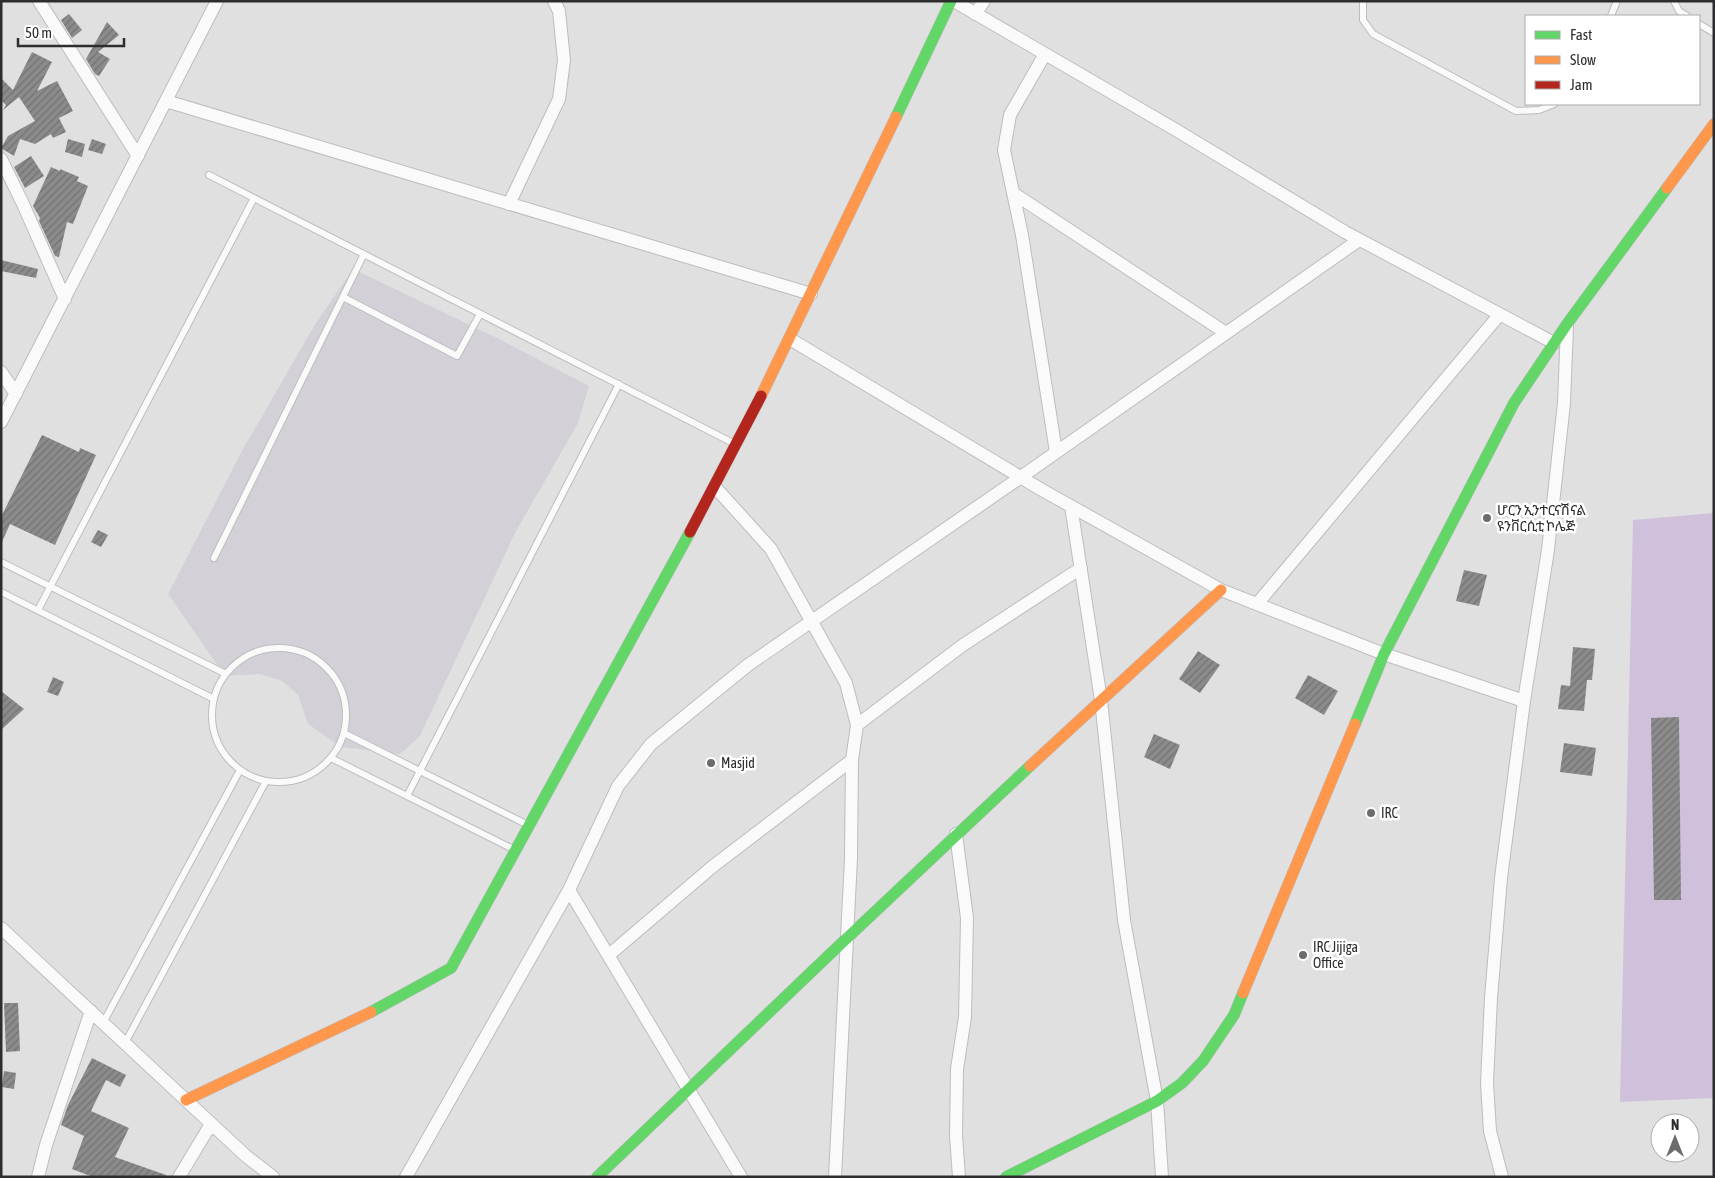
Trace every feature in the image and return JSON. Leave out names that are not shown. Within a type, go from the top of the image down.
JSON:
[{"type":"street","points":[[39,1],[138,156]]},
{"type":"street","points":[[509,204],[559,99],[564,60],[559,11],[554,1]]},
{"type":"street","points":[[186,1100],[370,1013],[451,968],[715,486],[790,339],[953,1],[1359,240],[1554,342]]},
{"type":"street","points":[[975,14],[984,1]]},
{"type":"street","points":[[1,422],[166,101],[213,3]]},
{"type":"street","points":[[1045,54],[1010,115],[1004,150],[1022,235],[1056,452]]},
{"type":"street","points":[[166,101],[811,294]]},
{"type":"street","points":[[1006,1177],[1157,1101],[1182,1083],[1203,1061],[1234,1015],[1384,654],[1514,403],[1554,342],[1714,124]]},
{"type":"street","points":[[1,160],[23,204],[65,299]]},
{"type":"street","points":[[1013,193],[1226,333]]},
{"type":"street","points":[[406,1177],[569,890],[618,786],[651,744],[748,665],[1021,477],[1359,240]]},
{"type":"street","points":[[1258,604],[1500,314]]},
{"type":"street","points":[[1502,1177],[1490,1131],[1487,1083],[1491,998],[1501,878],[1524,701],[1548,550],[1564,403],[1567,324]]},
{"type":"street","points":[[790,339],[1021,477],[1221,590],[1384,654],[1524,701]]},
{"type":"street","points":[[1,372],[16,394]]},
{"type":"street","points":[[715,486],[771,549],[846,683],[857,725],[852,760],[851,858],[836,1177]]},
{"type":"street","points":[[1071,506],[1101,700],[1124,920],[1157,1101],[1162,1177]]},
{"type":"street","points":[[857,725],[963,645],[1080,568]]},
{"type":"street","points":[[597,1177],[688,1087],[846,937],[1221,590]]},
{"type":"street","points":[[609,955],[712,867],[852,760]]},
{"type":"street","points":[[956,834],[967,918],[965,1016],[957,1069],[956,1136],[959,1177]]},
{"type":"street","points":[[569,890],[741,1177]]},
{"type":"street","points":[[1,928],[211,1124],[246,1156],[273,1177]]},
{"type":"street","points":[[38,1177],[46,1145],[91,1011]]},
{"type":"street","points":[[179,1177],[211,1124]]},
{"type":"lane","points":[[1363,1],[1363,20],[1373,34],[1516,111],[1539,110],[1552,105]]},
{"type":"lane","points":[[1611,15],[1617,1]]},
{"type":"lane","points":[[1674,1],[1679,11],[1685,15]]},
{"type":"lane","points":[[1700,25],[1714,33]]},
{"type":"lane","points":[[209,175],[736,444]]},
{"type":"lane","points":[[38,610],[254,198]]},
{"type":"lane","points":[[214,558],[364,254]]},
{"type":"lane","points":[[344,297],[457,356],[480,314]]},
{"type":"lane","points":[[407,796],[619,384]]},
{"type":"lane","points":[[1,562],[226,674]]},
{"type":"lane","points":[[1,592],[214,699]]},
{"type":"lane","points":[[280,648],[301,652],[320,661],[335,677],[344,696],[347,717],[344,733],[337,750],[331,758],[310,775],[288,782],[266,781],[252,777],[240,770],[226,756],[216,739],[212,719],[214,699],[218,687],[226,674],[240,660],[260,651],[280,648]]},
{"type":"lane","points":[[344,733],[529,826]]},
{"type":"lane","points":[[331,758],[516,851]]},
{"type":"lane","points":[[103,1023],[240,770]]},
{"type":"lane","points":[[125,1043],[266,781]]},
{"type":"shaded area","points":[[353,269],[495,337],[589,386],[578,423],[515,533],[420,736],[400,754],[341,747],[308,724],[298,695],[282,681],[260,674],[225,676],[168,594],[243,449],[314,326]]},
{"type":"shaded area","points":[[1714,513],[1714,1098],[1620,1102],[1633,520]]},
{"type":"building","points":[[69,14],[82,30],[72,38],[61,20]]},
{"type":"building","points":[[107,22],[119,35],[98,52],[110,59],[99,76],[95,74],[86,59]]},
{"type":"building","points":[[32,52],[52,62],[37,91],[57,81],[73,111],[59,118],[66,132],[53,138],[51,134],[35,144],[20,139],[14,156],[1,148],[8,136],[35,121],[19,97],[3,110],[6,105],[1,100],[1,78],[13,90]]},
{"type":"building","points":[[68,139],[85,144],[82,157],[65,152]]},
{"type":"building","points":[[92,139],[106,144],[102,154],[88,150]]},
{"type":"building","points":[[31,156],[44,176],[25,188],[14,167]]},
{"type":"building","points":[[51,167],[79,177],[77,181],[88,186],[73,224],[67,222],[59,257],[55,256],[39,221],[40,218],[33,206]]},
{"type":"building","points":[[1,260],[38,269],[36,278],[1,271]]},
{"type":"building","points":[[42,435],[79,452],[80,448],[96,455],[55,545],[10,524],[1,544],[1,517]]},
{"type":"building","points":[[98,530],[108,535],[101,547],[91,542]]},
{"type":"building","points":[[1464,570],[1487,575],[1479,606],[1456,601]]},
{"type":"building","points":[[1573,647],[1595,649],[1592,680],[1587,680],[1584,711],[1558,709],[1561,685],[1570,686]]},
{"type":"building","points":[[1198,651],[1220,665],[1200,693],[1179,679]]},
{"type":"building","points":[[1308,675],[1338,691],[1324,715],[1295,698]]},
{"type":"building","points":[[53,677],[64,682],[58,696],[47,692]]},
{"type":"building","points":[[1,691],[24,709],[1,730]]},
{"type":"building","points":[[1679,717],[1681,900],[1654,900],[1651,718]]},
{"type":"building","points":[[1154,734],[1180,745],[1170,769],[1144,757]]},
{"type":"building","points":[[1564,743],[1596,748],[1592,776],[1560,772]]},
{"type":"building","points":[[4,1003],[18,1003],[20,1051],[6,1052]]},
{"type":"building","points":[[92,1058],[126,1075],[120,1087],[106,1080],[91,1111],[129,1128],[115,1157],[166,1175],[166,1177],[93,1177],[72,1169],[84,1136],[61,1125],[68,1105]]},
{"type":"building","points":[[4,1071],[16,1073],[14,1089],[2,1087]]},
{"type":"traffic: fast","points":[[896,117],[951,1]]},
{"type":"traffic: fast","points":[[1355,724],[1384,654],[1514,403],[1567,324],[1667,188]]},
{"type":"traffic: fast","points":[[371,1012],[451,968],[690,532]]},
{"type":"traffic: fast","points":[[597,1177],[1030,766]]},
{"type":"traffic: fast","points":[[1006,1177],[1157,1101],[1182,1083],[1203,1061],[1234,1015],[1243,993]]},
{"type":"traffic: slow","points":[[761,396],[896,117]]},
{"type":"traffic: slow","points":[[1667,188],[1714,124]]},
{"type":"traffic: slow","points":[[1030,766],[1221,590]]},
{"type":"traffic: slow","points":[[1243,993],[1355,724]]},
{"type":"traffic: slow","points":[[186,1100],[371,1012]]},
{"type":"traffic: jam","points":[[690,532],[761,396]]},
{"type":"place","name":"ሆርን ኢንተርናሽናል ዩንቨርሲቲ ኮሌጅ","points":[[1487,518]]},
{"type":"place","name":"Masjid","points":[[711,763]]},
{"type":"place","name":"IRC","points":[[1371,813]]},
{"type":"place","name":"IRC Jijiga Office","points":[[1303,955]]}]
